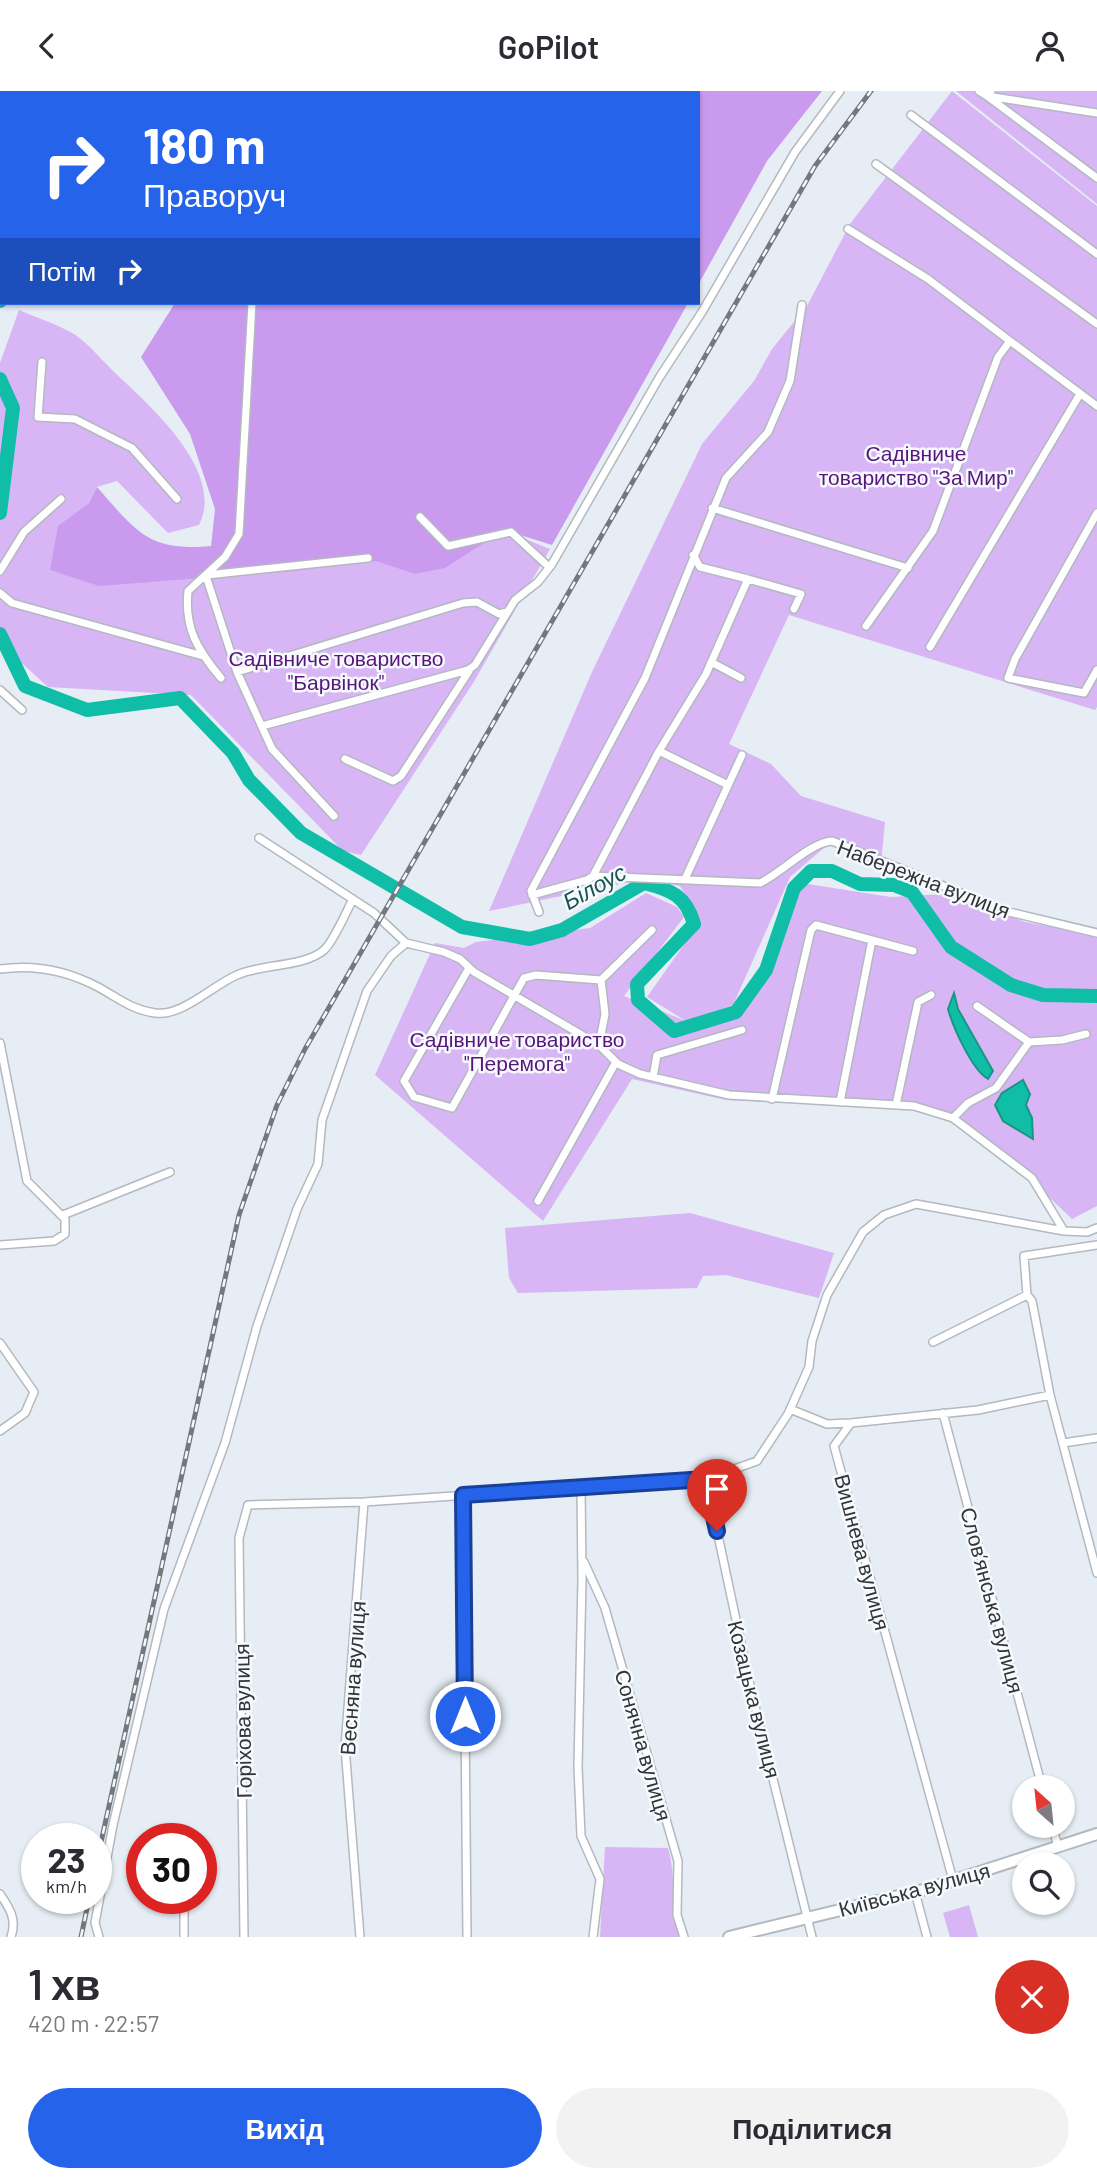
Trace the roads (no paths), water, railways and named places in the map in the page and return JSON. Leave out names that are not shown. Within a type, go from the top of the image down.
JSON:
[{"type":"main road","name":"Київська вулиця","points":[[729,1937],[915,1892],[1097,1834]]},
{"type":"street","points":[[345,759],[393,781],[401,776],[507,611],[515,600],[538,582],[549,567],[794,152],[840,91]]},
{"type":"street","points":[[979,91],[1097,113]]},
{"type":"street","points":[[989,93],[1097,178]]},
{"type":"street","points":[[911,115],[1097,254]]},
{"type":"street","points":[[876,164],[1097,324]]},
{"type":"street","points":[[848,229],[928,279],[1097,407]]},
{"type":"street","points":[[206,576],[225,557],[239,534],[252,305]]},
{"type":"street","points":[[538,912],[531,891],[645,678],[726,478],[768,432],[790,381],[803,305]]},
{"type":"street","points":[[866,626],[888,591],[908,568],[933,531],[998,357],[1010,341]]},
{"type":"street","points":[[42,362],[38,417],[75,419],[132,448],[177,499]]},
{"type":"street","points":[[930,647],[1080,394]]},
{"type":"street","points":[[0,571],[24,532],[61,499]]},
{"type":"street","points":[[712,508],[908,568]]},
{"type":"street","points":[[1097,513],[1015,659],[1008,678],[1084,693],[1097,670]]},
{"type":"street","points":[[420,517],[448,546],[511,532],[549,567]]},
{"type":"street","points":[[693,555],[700,567],[801,594],[794,609]]},
{"type":"street","points":[[221,678],[202,656],[186,614],[188,591],[197,580],[206,576],[368,558]]},
{"type":"street","points":[[206,576],[237,672],[272,750],[334,816]]},
{"type":"street","points":[[532,895],[593,876],[659,751],[712,662],[748,579]]},
{"type":"street","points":[[0,593],[12,603],[202,656]]},
{"type":"street","points":[[237,672],[463,603],[477,601],[499,614],[507,611]]},
{"type":"street","points":[[712,662],[741,678]]},
{"type":"street","points":[[262,726],[470,669]]},
{"type":"street","points":[[0,690],[22,711]]},
{"type":"street","points":[[0,702],[10,702]]},
{"type":"street","points":[[659,751],[728,785]]},
{"type":"street","points":[[685,879],[742,755]]},
{"type":"street","points":[[259,838],[353,899],[405,943],[444,952],[599,1045],[616,1062],[653,1077],[729,1095],[914,1106],[953,1118],[1032,1178],[1063,1231]]},
{"type":"street","name":"Набережна вулиця","points":[[593,876],[760,883],[780,874],[820,842],[832,841],[1005,911],[1097,933]]},
{"type":"street","points":[[0,969],[26,965],[60,971],[96,986],[132,1009],[159,1014],[180,1007],[238,974],[298,961],[323,950],[353,899]]},
{"type":"street","points":[[772,1098],[811,930],[816,925],[913,951]]},
{"type":"street","points":[[469,968],[404,1081],[414,1097],[452,1108],[513,993],[524,978],[536,975],[601,980],[652,930]]},
{"type":"street","points":[[839,1102],[872,940]]},
{"type":"street","points":[[99,1937],[95,1923],[113,1825],[164,1609],[225,1443],[257,1326],[297,1209],[318,1164],[322,1120],[367,991],[391,955],[405,943]]},
{"type":"street","points":[[599,1045],[605,1014],[601,980]]},
{"type":"street","points":[[896,1105],[918,1002],[931,995]]},
{"type":"street","points":[[977,1006],[1029,1042],[1062,1040],[1086,1034]]},
{"type":"street","points":[[653,1077],[657,1055],[742,1030]]},
{"type":"street","points":[[953,1118],[968,1103],[996,1088],[1029,1042]]},
{"type":"street","points":[[0,1043],[27,1181],[63,1215],[65,1234],[54,1241],[0,1245]]},
{"type":"street","points":[[538,1201],[616,1062]]},
{"type":"street","points":[[63,1215],[170,1172]]},
{"type":"street","points":[[364,1502],[706,1479],[758,1461],[790,1409],[809,1367],[812,1342],[827,1295],[863,1232],[884,1215],[916,1205],[1063,1231],[1087,1232],[1097,1228]]},
{"type":"street","points":[[1097,1245],[1024,1256],[1027,1295],[1032,1301],[1050,1395],[1097,1573]]},
{"type":"street","points":[[933,1342],[1027,1295]]},
{"type":"street","points":[[0,1343],[34,1392],[25,1413],[0,1431]]},
{"type":"street","points":[[790,1409],[827,1424],[850,1423],[943,1413],[1050,1395]]},
{"type":"street","name":"Словʼянська вулиця","points":[[943,1413],[1039,1775]]},
{"type":"street","name":"Вишнева вулиця","points":[[850,1423],[834,1446],[953,1880]]},
{"type":"street","points":[[1063,1443],[1097,1438]]},
{"type":"street","name":"Козацька вулиця","points":[[706,1479],[751,1690],[799,1874],[812,1937]]},
{"type":"street","name":"Сонячна вулиця","points":[[581,1487],[578,1767],[581,1836],[600,1879],[593,1937]]},
{"type":"street","points":[[463,1495],[467,1937]]},
{"type":"street","name":"Горіхова вулиця","points":[[244,1937],[239,1538],[248,1505],[364,1502]]},
{"type":"street","name":"Весняна вулиця","points":[[360,1937],[345,1747],[364,1502]]},
{"type":"street","name":"Сонячна вулиця","points":[[582,1557],[604,1608],[678,1861],[677,1915],[684,1937]]},
{"type":"street","points":[[1056,1838],[1058,1847]]},
{"type":"street","points":[[915,1892],[927,1937]]},
{"type":"street","points":[[0,1894],[12,1914],[14,1923],[11,1937]]},
{"type":"street","points":[[184,1914],[184,1937]]},
{"type":"waterway","name":"Білоус","points":[[0,379],[13,408],[0,513]]},
{"type":"waterway","name":"Білоус","points":[[0,634],[25,686],[87,710],[180,698],[233,753],[249,780],[301,833],[462,927],[530,939],[562,930],[644,883],[670,892],[687,907],[694,924],[637,984],[638,1000],[674,1031],[736,1012],[766,970],[794,888],[811,871],[832,871],[860,884],[894,885],[912,892],[951,947],[1011,985],[1043,995],[1097,996]]},
{"type":"railway","points":[[105,1823],[239,1215],[277,1105],[305,1049],[815,166],[871,91]]},
{"type":"railway","points":[[81,1937],[86,1914]]},
{"type":"park label","name":"Садівниче товариство \"За Мир\"","points":[[916,464]]},
{"type":"park label","name":"Садівниче товариство \"Барвінок\"","points":[[336,669]]},
{"type":"park label","name":"Садівниче товариство \"Перемога\"","points":[[517,1050]]}]
